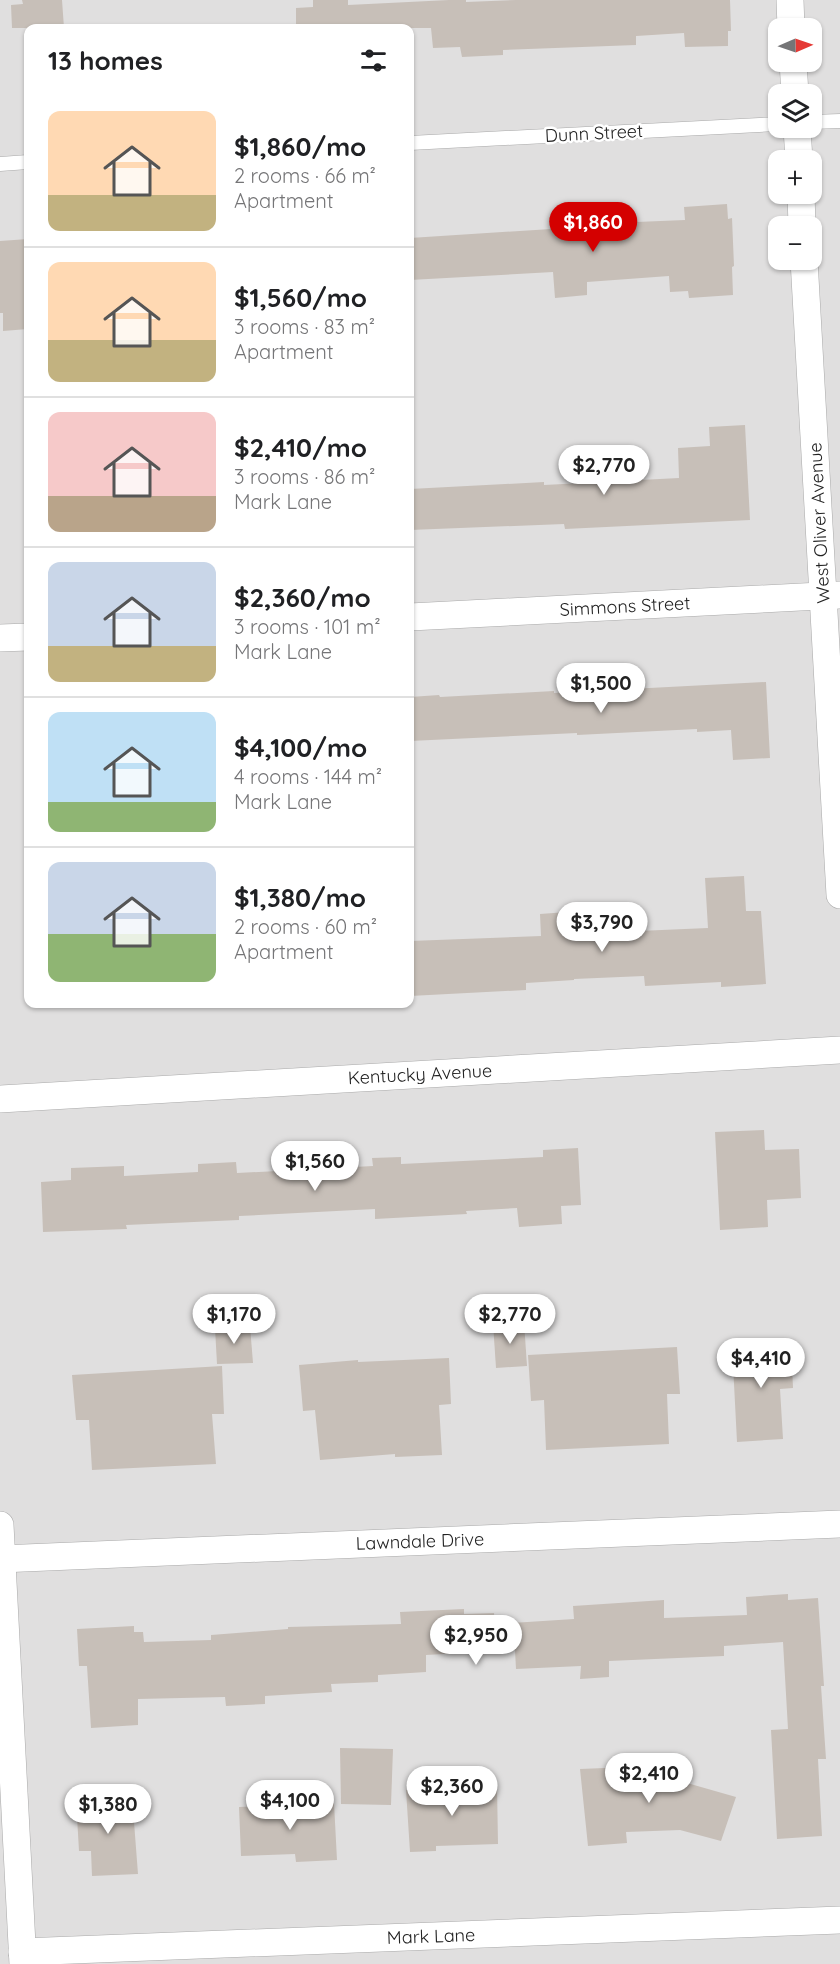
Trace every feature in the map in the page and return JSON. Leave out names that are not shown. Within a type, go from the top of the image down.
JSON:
[{"type":"street","points":[[790,0],[791,18]]},
{"type":"street","name":"West Oliver Avenue","points":[[805,270],[832,595],[840,895]]},
{"type":"street","name":"Simmons Street","points":[[414,617],[832,595]]},
{"type":"street","points":[[0,638],[24,637]]},
{"type":"street","name":"Kentucky Avenue","points":[[0,1099],[840,1050]]},
{"type":"street","name":"Lawndale Drive","points":[[1,1559],[840,1524]]},
{"type":"street","points":[[0,1525],[23,1958]]},
{"type":"street","name":"Mark Lane","points":[[23,1958],[840,1920]]},
{"type":"lane","points":[[822,122],[840,121]]},
{"type":"lane","name":"Dunn Street","points":[[414,143],[768,125]]},
{"type":"lane","points":[[0,164],[24,162]]},
{"type":"shaded area","points":[[0,0],[840,0],[840,1964],[0,1964]]},
{"type":"building","points":[[22,0],[62,0],[64,24],[24,24],[24,28],[12,28],[11,5],[23,4]]},
{"type":"building","points":[[313,0],[348,0],[348,5],[449,0],[466,0],[466,2],[730,0],[731,31],[728,31],[728,46],[685,47],[684,33],[636,36],[636,45],[503,50],[503,55],[462,57],[460,47],[433,48],[431,28],[414,28],[414,24],[296,24],[296,8],[313,7]]},
{"type":"building","points":[[727,204],[728,219],[732,218],[733,295],[689,298],[688,291],[670,292],[669,276],[587,282],[587,295],[555,298],[553,272],[414,280],[414,238],[551,229],[551,214],[587,212],[588,224],[685,220],[684,207]]},
{"type":"building","points":[[24,239],[24,329],[3,331],[3,313],[0,313],[0,241]]},
{"type":"building","points":[[745,425],[750,520],[565,529],[564,524],[414,530],[414,489],[679,478],[678,448],[710,446],[709,427]]},
{"type":"building","points":[[766,682],[770,758],[733,760],[731,730],[697,732],[697,729],[577,735],[577,733],[414,741],[414,697],[554,691],[554,693]]},
{"type":"building","points":[[744,876],[746,911],[761,911],[766,984],[721,987],[721,982],[645,986],[644,976],[526,983],[526,990],[414,996],[414,941],[541,936],[540,914],[567,912],[569,934],[708,928],[705,878]]},
{"type":"building","points":[[764,1130],[765,1150],[799,1149],[801,1198],[767,1200],[768,1227],[720,1230],[715,1132]]},
{"type":"building","points":[[578,1148],[581,1205],[561,1206],[562,1224],[519,1227],[517,1208],[466,1211],[467,1214],[375,1219],[375,1209],[239,1216],[239,1220],[126,1225],[127,1229],[43,1232],[41,1182],[71,1180],[71,1168],[124,1166],[124,1176],[198,1172],[198,1164],[236,1162],[237,1173],[373,1166],[372,1158],[401,1157],[401,1164],[543,1157],[543,1150]]},
{"type":"building","points":[[524,1322],[527,1366],[496,1368],[493,1323]]},
{"type":"building","points":[[250,1326],[253,1363],[217,1364],[215,1328]]},
{"type":"building","points":[[791,1342],[793,1388],[780,1389],[783,1439],[737,1442],[732,1345]]},
{"type":"building","points":[[677,1347],[680,1394],[667,1394],[669,1444],[546,1450],[544,1400],[531,1401],[528,1355]]},
{"type":"building","points":[[449,1358],[451,1404],[439,1405],[442,1455],[395,1457],[395,1454],[320,1460],[315,1410],[303,1411],[299,1365],[358,1360],[358,1362]]},
{"type":"building","points":[[222,1366],[224,1414],[212,1414],[216,1464],[92,1470],[89,1420],[76,1420],[72,1375]]},
{"type":"building","points":[[788,1594],[788,1600],[818,1598],[826,1759],[818,1759],[822,1836],[777,1839],[771,1730],[788,1729],[783,1642],[724,1646],[724,1656],[609,1661],[609,1677],[580,1679],[581,1666],[516,1669],[515,1650],[426,1655],[426,1672],[378,1675],[378,1682],[331,1684],[332,1692],[265,1696],[265,1704],[226,1706],[225,1697],[138,1699],[138,1725],[91,1728],[87,1666],[79,1666],[77,1629],[134,1626],[134,1632],[143,1632],[144,1642],[211,1640],[211,1635],[288,1629],[288,1627],[401,1624],[400,1612],[464,1609],[464,1614],[494,1613],[495,1624],[574,1619],[573,1606],[664,1600],[664,1618],[747,1615],[746,1597]]},
{"type":"building","points":[[340,1748],[393,1749],[391,1805],[341,1804]]},
{"type":"building","points":[[679,1765],[680,1781],[736,1797],[721,1841],[680,1830],[626,1832],[627,1843],[588,1846],[580,1769]]},
{"type":"building","points":[[497,1786],[498,1844],[436,1846],[436,1851],[410,1852],[406,1790]]},
{"type":"building","points":[[132,1796],[138,1874],[92,1876],[91,1851],[79,1851],[76,1799]]},
{"type":"building","points":[[334,1803],[337,1860],[296,1862],[295,1854],[241,1856],[239,1807]]}]
